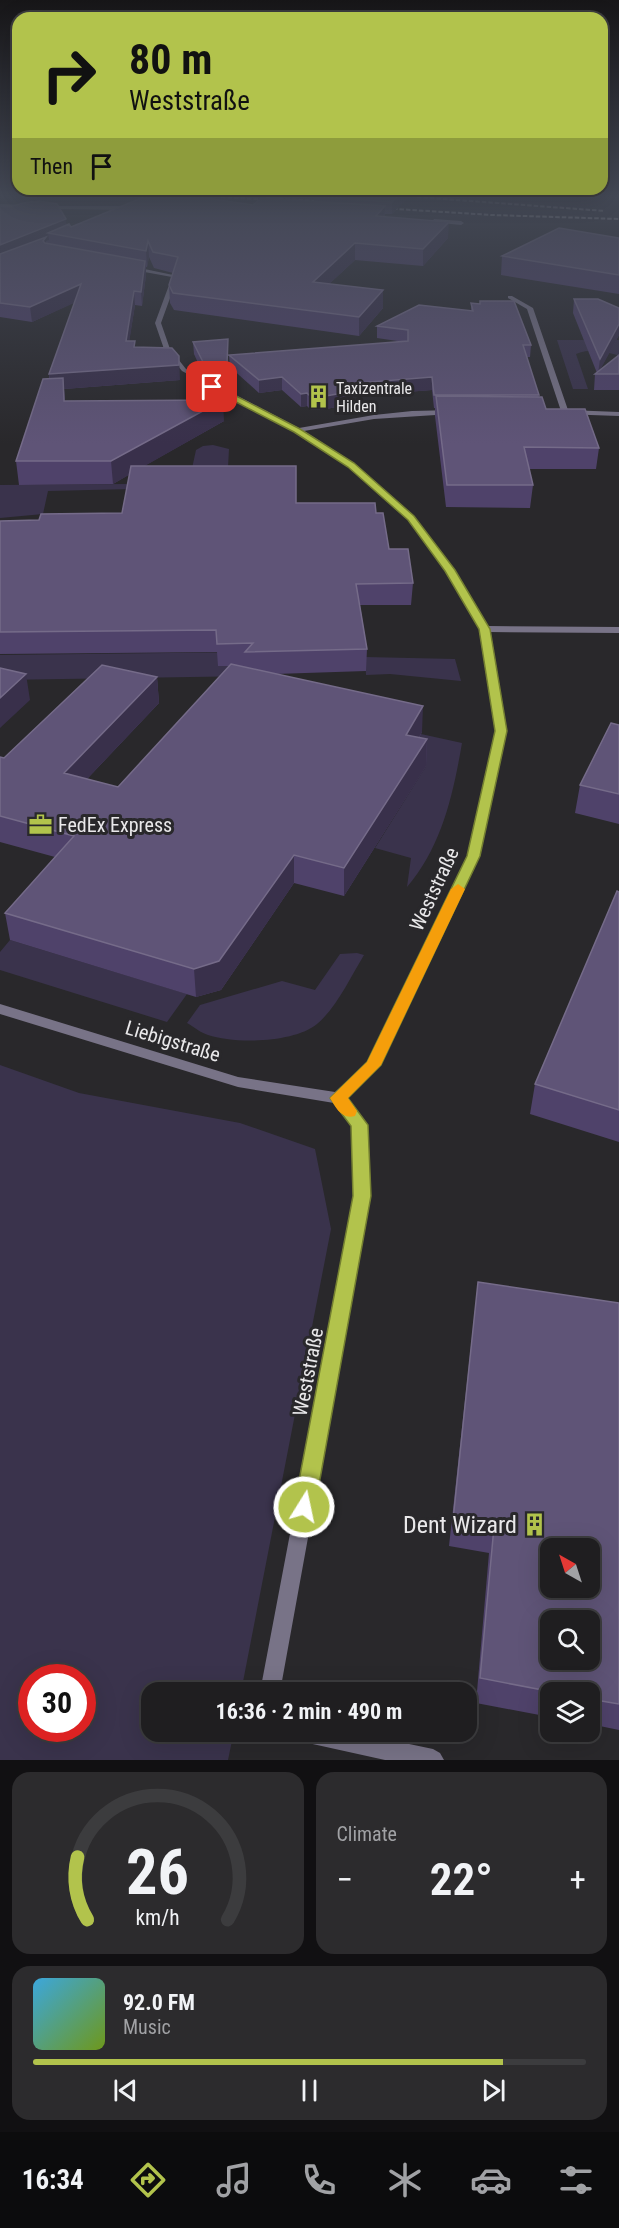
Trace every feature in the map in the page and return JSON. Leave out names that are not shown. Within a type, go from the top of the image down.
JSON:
[{"type":"street","name":"Weststraße","points":[[174,279],[158,323],[167,350],[184,370],[297,430],[351,465],[411,518],[450,570],[484,629],[501,731],[474,856],[373,1065],[338,1098],[359,1125],[362,1196],[272,1682]]},
{"type":"street","points":[[510,297],[530,308],[565,412]]},
{"type":"street","points":[[297,430],[352,418],[415,412],[463,412]]},
{"type":"street","points":[[555,412],[619,414]]},
{"type":"street","points":[[484,629],[619,630]]},
{"type":"street","name":"Liebigstraße","points":[[0,1009],[238,1082],[338,1098]]},
{"type":"street","points":[[350,1742],[433,1760]]},
{"type":"shaded area","points":[[557,340],[619,340],[619,363],[617,355],[606,352],[592,351],[576,354],[588,389],[573,389]]},
{"type":"shaded area","points":[[213,445],[229,449],[227,486],[191,473],[196,450],[203,446]]},
{"type":"shaded area","points":[[126,484],[133,486],[132,489],[48,491],[43,514],[0,518],[0,485]]},
{"type":"shaded area","points":[[255,652],[255,676],[0,680],[0,655]]},
{"type":"shaded area","points":[[365,657],[455,659],[461,681],[390,674],[366,675]]},
{"type":"shaded area","points":[[421,734],[462,743],[455,782],[444,819],[429,855],[407,887],[411,858],[375,848],[426,766],[403,761]]},
{"type":"shaded area","points":[[10,940],[187,994],[167,1022],[0,970],[0,952]]},
{"type":"shaded area","points":[[340,954],[364,955],[337,1001],[317,1024],[307,1030],[280,1038],[233,1040],[205,1034],[187,1023],[200,1005],[282,981],[315,990]]},
{"type":"shaded area","points":[[0,1065],[79,1093],[240,1123],[315,1149],[331,1229],[243,1682],[141,1682],[141,1742],[232,1742],[228,1760],[0,1760]]},
{"type":"building","points":[[0,279],[143,279],[141,292],[134,291],[126,341],[135,341],[134,347],[172,348],[179,356],[179,365],[49,374],[81,284],[30,307],[0,303]]},
{"type":"building","points":[[171,279],[316,279],[313,282],[383,290],[359,317],[173,293],[169,285]]},
{"type":"building","points":[[574,299],[598,299],[619,308],[619,324],[600,359]]},
{"type":"building","points":[[480,301],[514,301],[531,345],[523,345],[539,395],[434,395],[432,377],[345,384],[354,391],[311,397],[307,393],[301,394],[282,377],[259,380],[229,355],[408,341],[408,330],[377,326],[419,305],[473,311],[471,303],[480,304]]},
{"type":"building","points":[[228,339],[227,364],[208,366],[204,364],[193,342]]},
{"type":"building","points":[[619,355],[619,374],[595,374]]},
{"type":"building","points":[[63,378],[64,401],[223,400],[111,461],[16,461],[43,379]]},
{"type":"building","points":[[436,396],[542,397],[546,409],[585,409],[599,448],[524,447],[533,485],[447,485]]},
{"type":"building","points":[[131,466],[296,466],[296,503],[375,503],[376,513],[383,513],[389,549],[408,549],[413,583],[356,584],[367,649],[245,652],[253,643],[217,644],[216,630],[0,632],[0,521],[39,520],[41,514],[122,513]]},
{"type":"building","points":[[231,664],[423,706],[406,735],[427,739],[344,868],[294,855],[219,961],[194,969],[5,913],[74,836],[0,816],[0,757],[4,758],[102,665],[157,677],[64,773],[118,787]]},
{"type":"building","points":[[0,668],[26,674],[0,698]]},
{"type":"building","points":[[611,723],[619,725],[619,794],[580,785]]},
{"type":"building","points":[[617,891],[619,892],[619,1110],[535,1084]]},
{"type":"building","points":[[478,1282],[619,1303],[619,1704],[600,1701],[600,1682],[540,1682],[540,1690],[480,1678],[494,1527],[453,1520]]},
{"type":"slow traffic","points":[[349,1111],[338,1098],[373,1065],[458,889]]},
{"type":"place","name":"Taxizentrale Hilden","points":[[318,397]]},
{"type":"place","name":"FedEx Express","points":[[40,825]]},
{"type":"place","name":"Dent Wizard","points":[[535,1525]]},
{"type":"route","points":[[212,387],[297,430],[351,465],[411,518],[450,570],[484,629],[501,731],[474,856],[373,1065],[338,1098],[359,1125],[362,1196],[304,1507]]}]
